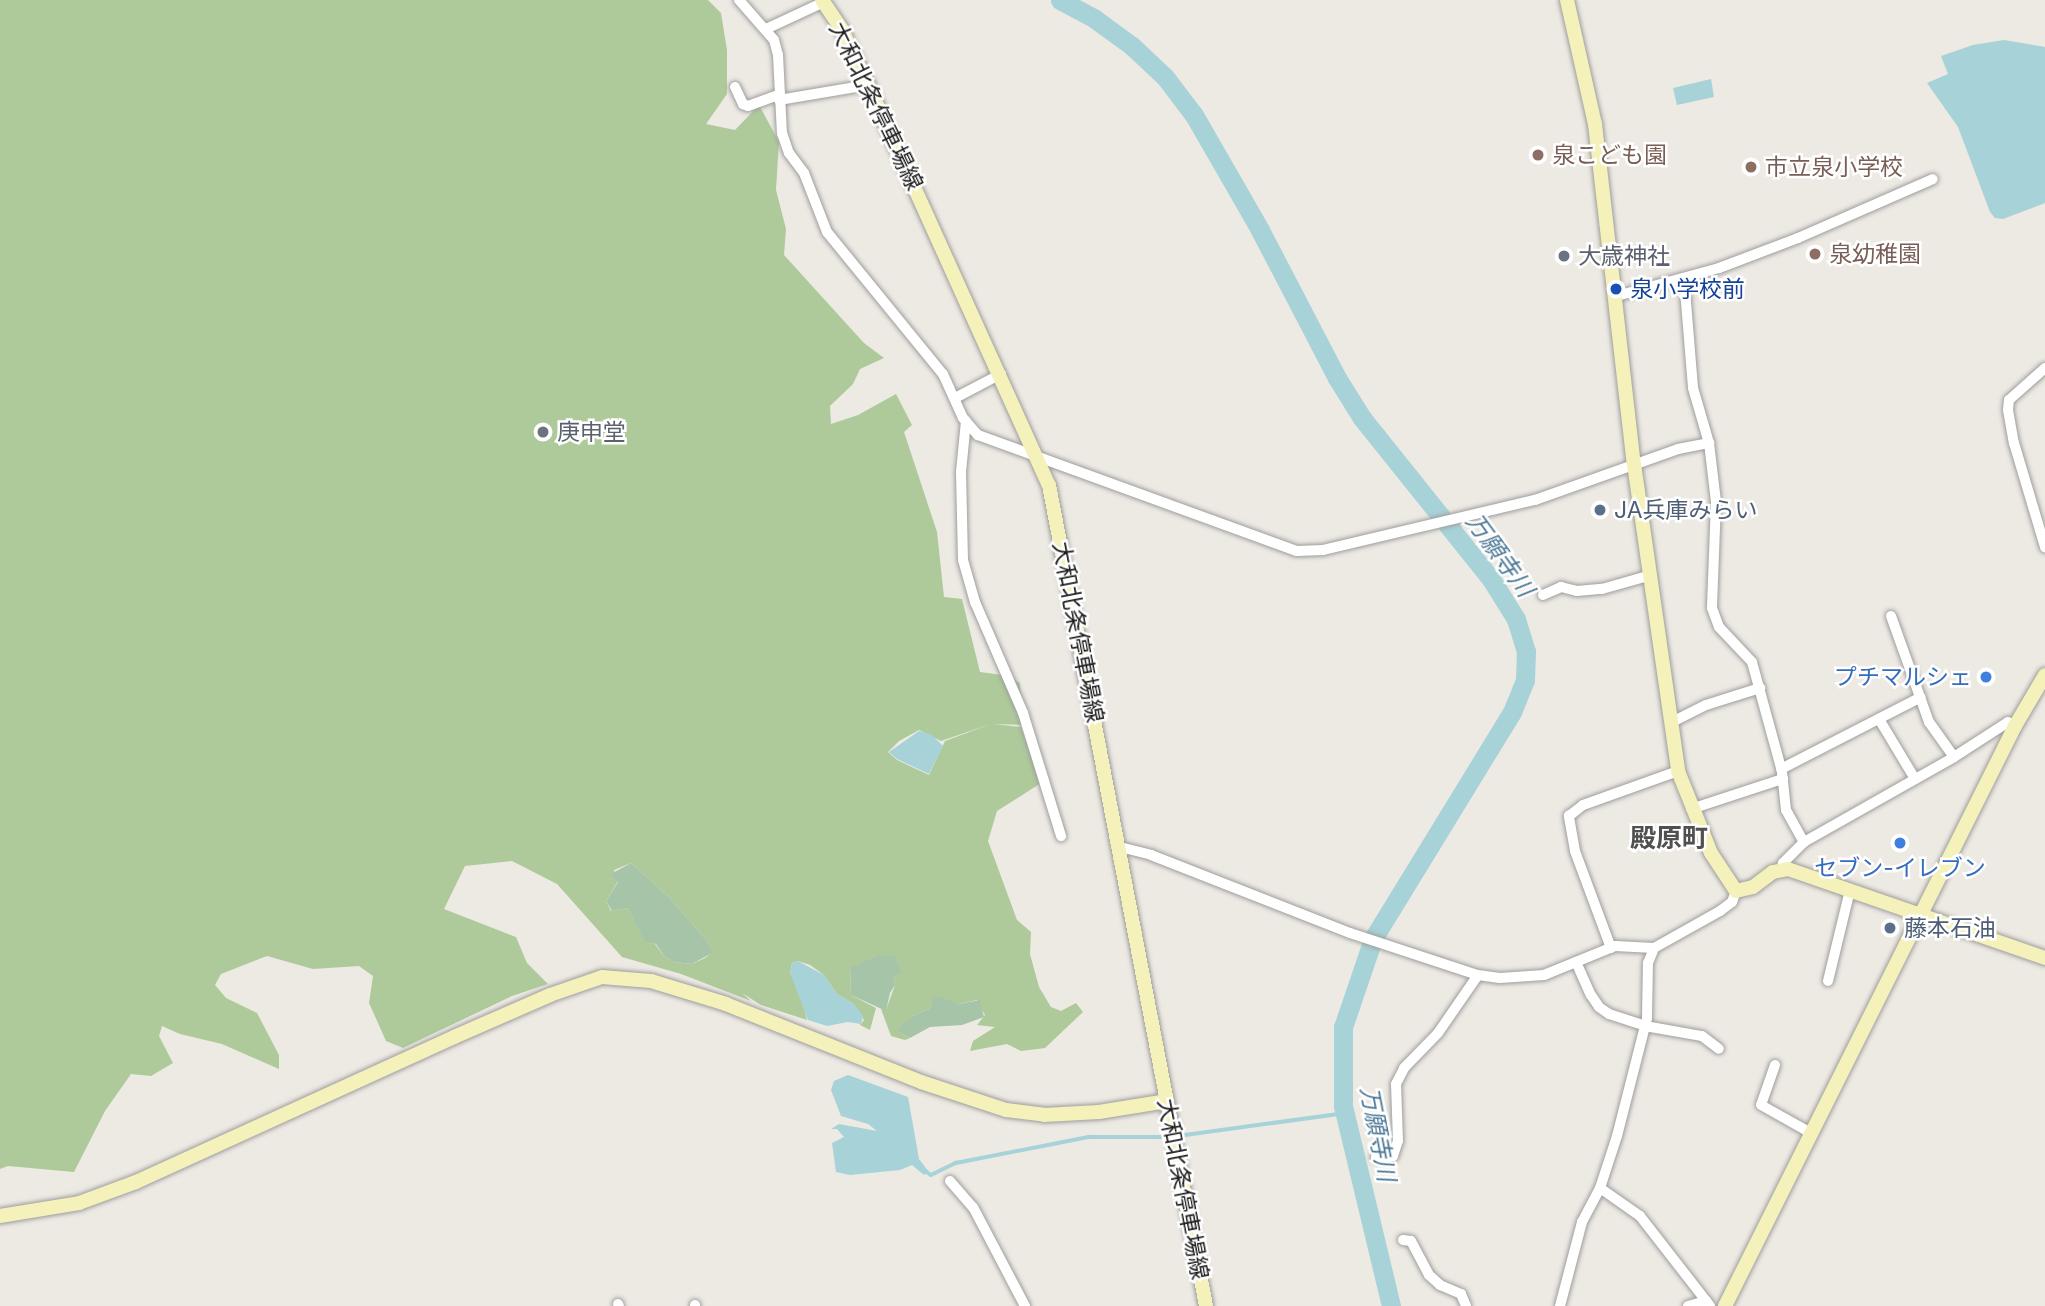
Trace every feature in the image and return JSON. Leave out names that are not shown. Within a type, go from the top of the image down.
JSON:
[{"type":"street","points":[[739,0],[766,29],[778,54],[782,134],[789,153],[804,173],[827,232],[943,374],[966,421],[978,435],[1297,551],[1323,550],[1535,500],[1678,449],[1709,443]]},
{"type":"street","points":[[1120,848],[1151,855],[1350,933],[1478,975],[1518,979],[1544,975],[1611,948],[1629,945],[1654,948],[1732,902],[1735,891],[1711,853],[1690,809],[1678,771],[1648,576],[1613,297],[1595,124],[1567,0]]},
{"type":"street","points":[[766,29],[823,1]]},
{"type":"street","name":"大和北条停車場線","points":[[823,1],[841,28],[869,85],[1001,374],[1038,457],[1056,517],[1206,1306]]},
{"type":"street","points":[[735,87],[743,104],[748,106],[779,98],[869,85]]},
{"type":"street","points":[[1613,297],[1684,278],[1798,238],[1933,179]]},
{"type":"street","points":[[1684,278],[1693,388],[1709,443],[1716,502],[1713,608],[1719,627],[1752,662],[1782,774],[1786,810],[1804,842]]},
{"type":"street","points":[[2045,368],[2009,400],[2008,410],[2014,443],[2045,547]]},
{"type":"street","points":[[955,398],[1001,374]]},
{"type":"street","points":[[966,421],[961,472],[963,560],[975,602],[1023,713],[1061,836]]},
{"type":"street","points":[[1543,594],[1561,587],[1577,591],[1602,589],[1648,576]]},
{"type":"street","points":[[1891,616],[1929,722],[1954,757]]},
{"type":"street","points":[[1725,1306],[2015,726],[2045,675]]},
{"type":"street","points":[[1670,723],[1706,705],[1760,688]]},
{"type":"street","points":[[1690,809],[1782,774],[1921,697]]},
{"type":"street","points":[[1879,719],[1915,779]]},
{"type":"street","points":[[1735,891],[1753,887],[1780,869],[1804,842],[1954,757],[2008,722],[2015,726]]},
{"type":"street","points":[[1611,948],[1574,851],[1569,816],[1583,805],[1678,771]]},
{"type":"street","points":[[1780,869],[1795,871],[1920,917],[2045,958]]},
{"type":"street","points":[[1828,981],[1850,890]]},
{"type":"street","points":[[1560,1306],[1582,1222],[1600,1188],[1617,1136],[1645,1026],[1648,963],[1654,948]]},
{"type":"street","points":[[1576,962],[1599,1007],[1609,1014],[1645,1026],[1702,1036],[1719,1049]]},
{"type":"street","points":[[1376,1157],[1393,1156],[1398,1141],[1396,1084],[1404,1068],[1438,1033],[1478,975]]},
{"type":"street","points":[[0,1216],[79,1203],[136,1182],[454,1037],[550,995],[602,977],[651,981],[726,1004],[921,1082],[1006,1110],[1044,1115],[1085,1113],[1167,1101]]},
{"type":"street","points":[[1775,1065],[1761,1105],[1811,1133]]},
{"type":"street","points":[[950,1181],[973,1207],[1022,1305]]},
{"type":"street","points":[[1600,1188],[1640,1216],[1708,1303],[1688,1306]]},
{"type":"street","points":[[1403,1240],[1410,1241],[1429,1275],[1440,1285],[1461,1294],[1466,1306]]},
{"type":"green space","points":[[0,0],[708,0],[721,13],[727,50],[727,94],[706,124],[735,130],[759,105],[779,142],[776,190],[786,229],[784,255],[864,343],[884,358],[860,369],[853,384],[830,406],[831,424],[858,415],[896,394],[912,425],[904,432],[937,532],[944,597],[962,599],[980,672],[1009,676],[1020,683],[1022,725],[994,724],[1021,727],[1041,783],[997,811],[988,841],[1017,920],[1031,932],[1030,954],[1039,987],[1051,1007],[1061,1011],[1076,1003],[1083,1012],[1045,1048],[1021,1051],[1007,1044],[970,1051],[973,1041],[995,1027],[977,1025],[985,1015],[977,1000],[959,1004],[933,1002],[932,1007],[913,1016],[899,1032],[910,1038],[905,1040],[891,1036],[881,1009],[886,1010],[895,985],[894,978],[900,972],[899,964],[893,956],[875,956],[850,969],[851,995],[876,1008],[870,1030],[860,1025],[864,1020],[854,1004],[837,994],[824,975],[810,965],[798,961],[792,963],[790,973],[800,992],[807,1020],[761,1005],[742,993],[751,1001],[681,974],[622,957],[557,884],[512,861],[465,866],[444,909],[516,937],[527,963],[548,984],[512,996],[403,1048],[386,1041],[369,1003],[373,976],[359,966],[313,969],[267,956],[221,974],[215,985],[226,998],[257,1013],[279,1055],[279,1069],[222,1044],[180,1034],[162,1026],[159,1036],[173,1063],[151,1076],[131,1074],[105,1111],[74,1172],[8,1166],[0,1169]],"holes":[[[991,724],[945,741],[929,775],[897,760],[888,752],[899,741],[919,730],[941,741]],[[631,863],[670,898],[707,941],[710,954],[692,964],[674,962],[664,956],[655,944],[644,940],[628,908],[611,911],[606,901],[618,881],[614,870]]]},
{"type":"green space","points":[[631,863],[670,898],[707,941],[712,953],[692,964],[674,962],[664,956],[656,944],[644,941],[628,908],[612,911],[606,901],[618,882],[611,874]]},
{"type":"green space","points":[[875,956],[894,956],[901,972],[894,978],[895,985],[890,993],[886,1011],[851,995],[850,968]]},
{"type":"green space","points":[[938,996],[959,1004],[980,1000],[984,1017],[962,1025],[930,1027],[910,1038],[899,1032],[899,1027],[913,1016],[932,1007],[932,998]]},
{"type":"water","points":[[2004,40],[2045,47],[2045,203],[2003,219],[1995,218],[1990,212],[1958,127],[1927,83],[1948,74],[1941,56],[1973,45]]},
{"type":"water","points":[[1711,79],[1714,97],[1677,105],[1673,88]]},
{"type":"water","points":[[919,731],[931,734],[943,746],[929,774],[897,759],[889,752]]},
{"type":"water","points":[[798,961],[824,975],[837,994],[854,1004],[863,1016],[861,1024],[848,1022],[827,1026],[808,1020],[790,973],[792,963]]},
{"type":"water","points":[[848,1075],[908,1097],[919,1159],[929,1172],[924,1175],[912,1165],[900,1170],[850,1175],[836,1172],[832,1143],[844,1137],[837,1129],[831,1129],[839,1124],[877,1131],[868,1124],[841,1116],[831,1090],[834,1081]]},
{"type":"waterway","name":"万願寺川","points":[[1060,0],[1095,19],[1132,46],[1165,77],[1194,115],[1260,230],[1337,378],[1362,418],[1491,579],[1516,619],[1526,651],[1525,680],[1512,712],[1373,939],[1343,1027],[1343,1106],[1391,1306]]},
{"type":"waterway","points":[[1178,1136],[1345,1113]]},
{"type":"waterway","points":[[926,1171],[931,1175],[956,1163],[1089,1137],[1171,1137]]},
{"type":"place","name":"泉こども園","points":[[1538,155]]},
{"type":"place","name":"市立泉小学校","points":[[1751,167]]},
{"type":"place","name":"泉幼稚園","points":[[1815,254]]},
{"type":"place","name":"大歳神社","points":[[1564,256]]},
{"type":"place","name":"泉小学校前","points":[[1616,289]]},
{"type":"place","name":"庚申堂","points":[[543,432]]},
{"type":"place","name":"JA兵庫みらい","points":[[1600,510]]},
{"type":"place","name":"プチマルシェ","points":[[1986,677]]},
{"type":"place","name":"セブン-イレブン","points":[[1900,843]]},
{"type":"place","name":"藤本石油","points":[[1890,928]]},
{"type":"district","name":"殿原町","points":[[1669,838]]}]
